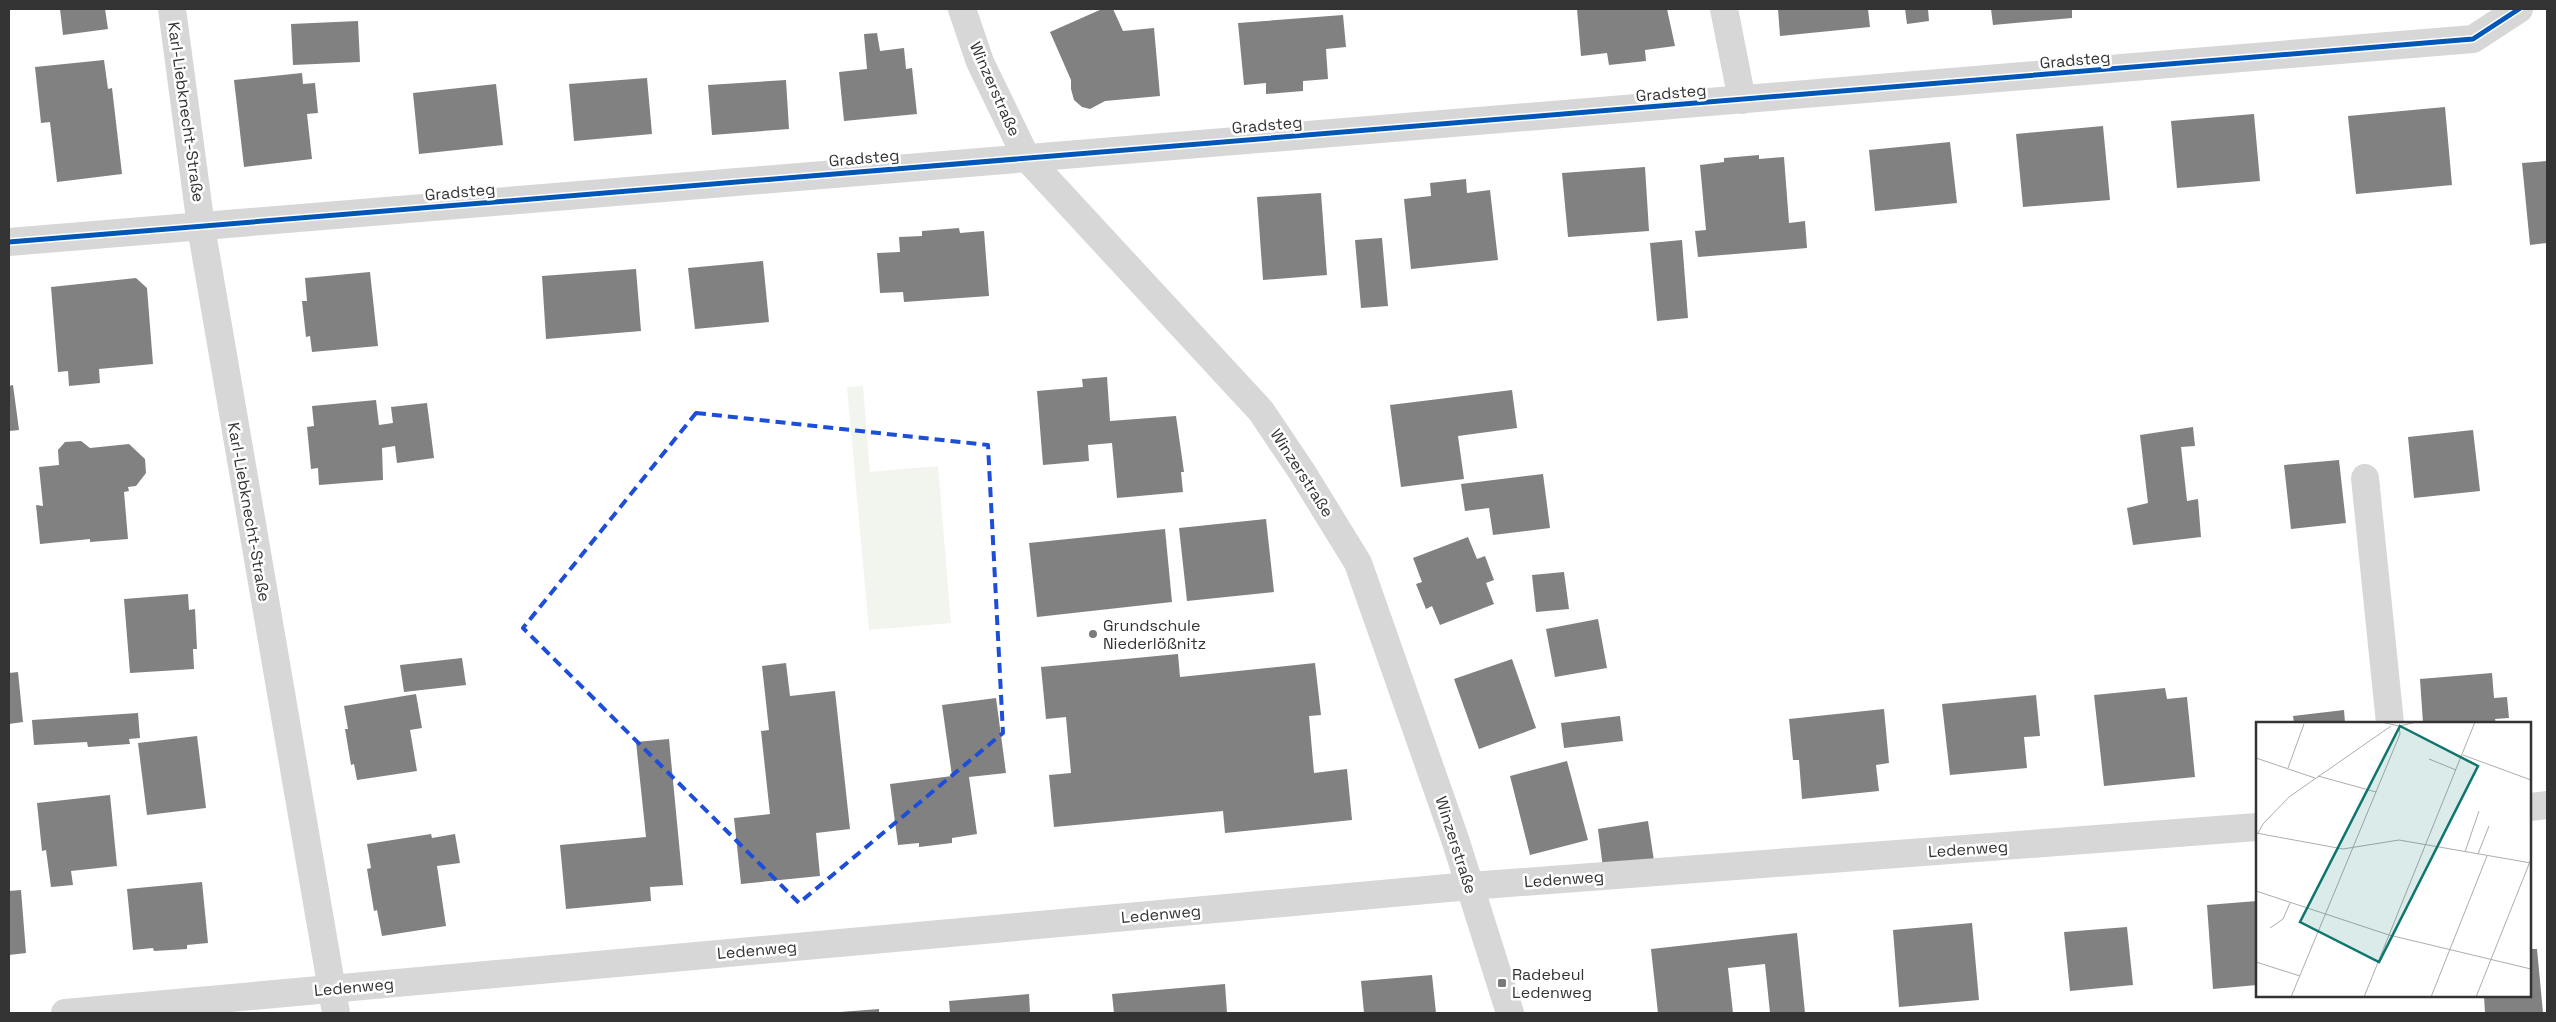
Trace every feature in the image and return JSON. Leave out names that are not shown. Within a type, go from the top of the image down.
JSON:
[{"type":"street","name":"Karl-Liebknecht-Straße","points":[[172,9],[201,227],[333,1001]]},
{"type":"street","name":"Winzerstraße","points":[[962,9],[980,62],[1026,157],[1261,411],[1339,529],[1358,563],[1470,886],[1510,1013]]},
{"type":"street","points":[[1724,9],[1742,100]]},
{"type":"street","name":"Gradsteg","points":[[9,242],[2473,39],[2519,9]]},
{"type":"street","points":[[2365,478],[2390,722]]},
{"type":"street","points":[[2531,807],[2547,805]]},
{"type":"street","name":"Ledenweg","points":[[65,1013],[333,1001],[1470,886],[2256,827]]},
{"type":"highlighted area","points":[[696,413],[988,445],[1003,733],[799,903],[523,628]]},
{"type":"shaded area","points":[[863,386],[870,472],[938,466],[951,623],[869,630],[847,387]]},
{"type":"building","points":[[60,9],[105,9],[108,29],[63,35]]},
{"type":"building","points":[[1102,9],[1113,9],[1123,31],[1154,28],[1160,96],[1105,101],[1090,109],[1082,107],[1074,100],[1071,80],[1050,32]]},
{"type":"building","points":[[1577,9],[1667,9],[1675,46],[1645,50],[1646,61],[1609,65],[1607,53],[1581,56]]},
{"type":"building","points":[[1778,9],[1868,9],[1870,27],[1780,36]]},
{"type":"building","points":[[1905,9],[1928,9],[1929,21],[1907,24]]},
{"type":"building","points":[[1991,9],[2072,9],[2072,18],[1993,25]]},
{"type":"building","points":[[1343,15],[1346,47],[1326,49],[1328,79],[1303,81],[1303,91],[1266,94],[1266,83],[1244,85],[1238,23]]},
{"type":"building","points":[[358,21],[360,62],[293,65],[291,24]]},
{"type":"building","points":[[877,33],[880,51],[904,48],[906,69],[912,68],[917,114],[844,121],[839,72],[867,69],[864,34]]},
{"type":"building","points":[[104,60],[108,89],[112,88],[122,174],[57,182],[50,122],[41,123],[35,67]]},
{"type":"building","points":[[302,73],[303,84],[315,83],[318,113],[307,114],[312,159],[244,167],[234,80]]},
{"type":"building","points":[[647,78],[652,134],[574,141],[569,84]]},
{"type":"building","points":[[786,80],[789,129],[712,135],[708,85]]},
{"type":"building","points":[[496,84],[503,145],[419,154],[413,93]]},
{"type":"building","points":[[2445,107],[2452,185],[2356,194],[2348,116]]},
{"type":"building","points":[[2254,114],[2260,181],[2177,188],[2171,121]]},
{"type":"building","points":[[2103,126],[2110,200],[2023,207],[2016,134]]},
{"type":"building","points":[[1950,142],[1957,203],[1875,211],[1869,150]]},
{"type":"building","points":[[1759,155],[1759,159],[1784,157],[1789,223],[1805,221],[1807,248],[1698,257],[1695,231],[1706,230],[1700,165],[1724,162],[1724,158]]},
{"type":"building","points":[[2547,161],[2547,243],[2530,245],[2522,163]]},
{"type":"building","points":[[1645,167],[1649,231],[1568,237],[1562,173]]},
{"type":"building","points":[[1466,179],[1467,193],[1490,190],[1498,260],[1411,269],[1404,199],[1431,196],[1430,183]]},
{"type":"building","points":[[1321,193],[1327,275],[1263,280],[1257,197]]},
{"type":"building","points":[[959,228],[960,233],[984,231],[989,296],[904,302],[903,292],[880,293],[877,253],[900,252],[899,237],[922,236],[922,231]]},
{"type":"building","points":[[1382,238],[1388,306],[1361,308],[1355,240]]},
{"type":"building","points":[[1682,240],[1688,318],[1657,321],[1650,243]]},
{"type":"building","points":[[763,261],[769,322],[695,329],[688,268]]},
{"type":"building","points":[[636,269],[641,331],[546,339],[542,276]]},
{"type":"building","points":[[370,272],[378,346],[312,352],[310,336],[306,337],[302,301],[307,301],[305,278]]},
{"type":"building","points":[[136,278],[147,288],[153,364],[99,369],[100,383],[69,386],[68,371],[58,372],[51,287]]},
{"type":"building","points":[[1107,377],[1110,421],[1176,416],[1184,472],[1181,472],[1183,492],[1117,498],[1112,443],[1088,445],[1089,461],[1043,465],[1037,391],[1083,387],[1082,379]]},
{"type":"building","points":[[13,385],[19,430],[9,431],[9,386]]},
{"type":"building","points":[[1512,390],[1517,428],[1458,436],[1464,479],[1401,487],[1390,405]]},
{"type":"building","points":[[376,400],[379,425],[393,423],[391,407],[427,403],[434,458],[397,463],[395,446],[382,448],[383,480],[319,485],[318,468],[311,469],[307,427],[314,426],[312,406]]},
{"type":"building","points":[[2193,427],[2195,446],[2181,447],[2187,501],[2198,499],[2201,537],[2133,545],[2127,508],[2148,503],[2140,435]]},
{"type":"building","points":[[2473,430],[2480,491],[2414,498],[2408,437]]},
{"type":"building","points":[[81,441],[90,448],[129,444],[145,459],[146,473],[136,486],[128,487],[129,491],[124,492],[128,539],[90,542],[90,539],[40,544],[36,505],[43,506],[39,467],[59,465],[58,450],[65,442]]},
{"type":"building","points":[[2339,460],[2346,523],[2291,529],[2284,465]]},
{"type":"building","points":[[1543,474],[1550,528],[1493,535],[1489,508],[1465,511],[1461,484]]},
{"type":"building","points":[[1266,519],[1274,592],[1187,601],[1179,528]]},
{"type":"building","points":[[1165,529],[1172,602],[1037,617],[1029,543]]},
{"type":"building","points":[[1468,537],[1477,559],[1485,556],[1494,580],[1486,583],[1494,604],[1440,625],[1432,606],[1426,609],[1416,584],[1422,582],[1413,558]]},
{"type":"building","points":[[1564,572],[1569,609],[1536,612],[1532,575]]},
{"type":"building","points":[[188,594],[189,610],[195,609],[197,649],[193,649],[194,669],[130,673],[124,599]]},
{"type":"building","points":[[1598,619],[1607,668],[1555,677],[1546,629]]},
{"type":"building","points":[[1178,654],[1180,677],[1315,663],[1321,715],[1309,716],[1314,773],[1347,769],[1352,820],[1225,833],[1223,811],[1054,827],[1049,775],[1071,773],[1066,717],[1046,719],[1041,667]]},
{"type":"building","points":[[462,658],[466,685],[404,692],[400,665]]},
{"type":"building","points":[[1512,659],[1536,728],[1479,749],[1454,679]]},
{"type":"building","points":[[786,663],[790,696],[835,691],[850,829],[816,833],[820,876],[741,884],[734,818],[770,814],[761,731],[769,730],[762,666]]},
{"type":"building","points":[[18,672],[23,722],[9,724],[9,673]]},
{"type":"building","points":[[2492,673],[2494,698],[2507,697],[2509,718],[2495,719],[2496,722],[2423,722],[2420,679]]},
{"type":"building","points":[[2165,688],[2167,699],[2187,697],[2195,777],[2104,786],[2094,695]]},
{"type":"building","points":[[416,694],[422,728],[410,730],[417,771],[357,780],[354,764],[351,765],[345,729],[348,729],[344,706]]},
{"type":"building","points":[[2036,695],[2040,736],[2024,737],[2027,768],[1950,775],[1942,704]]},
{"type":"building","points":[[996,698],[1006,773],[969,777],[977,834],[952,838],[952,843],[919,847],[919,843],[898,845],[890,784],[952,776],[942,705]]},
{"type":"building","points":[[1884,709],[1889,763],[1876,765],[1879,791],[1802,799],[1799,760],[1793,760],[1789,719]]},
{"type":"building","points":[[2344,710],[2345,722],[2294,722],[2293,716]]},
{"type":"building","points":[[138,713],[140,738],[129,739],[130,744],[88,747],[87,742],[34,745],[32,720]]},
{"type":"building","points":[[1620,716],[1623,741],[1564,748],[1561,723]]},
{"type":"building","points":[[197,736],[206,808],[147,815],[138,743]]},
{"type":"building","points":[[669,739],[683,885],[650,887],[651,901],[566,909],[560,845],[646,837],[636,742]]},
{"type":"building","points":[[1567,761],[1588,840],[1530,855],[1510,776]]},
{"type":"building","points":[[110,795],[117,866],[71,871],[73,885],[51,887],[46,850],[42,851],[37,803]]},
{"type":"building","points":[[1648,821],[1654,861],[1603,868],[1598,829]]},
{"type":"building","points":[[431,834],[432,838],[455,834],[460,863],[437,866],[446,926],[382,936],[377,910],[374,911],[367,869],[371,868],[367,844]]},
{"type":"building","points":[[202,882],[208,943],[187,945],[187,949],[154,951],[153,948],[133,950],[127,889]]},
{"type":"building","points":[[21,890],[26,953],[9,955],[9,891]]},
{"type":"building","points":[[2256,901],[2256,985],[2213,989],[2207,905]]},
{"type":"building","points":[[1972,923],[1979,1000],[1899,1007],[1893,930]]},
{"type":"building","points":[[2127,927],[2133,985],[2070,991],[2064,932]]},
{"type":"building","points":[[1797,933],[1805,1013],[1770,1013],[1765,964],[1728,968],[1733,1013],[1658,1013],[1651,949]]},
{"type":"building","points":[[2531,949],[2537,949],[2543,1013],[2485,1013],[2484,997],[2531,997]]},
{"type":"building","points":[[1432,975],[1436,1013],[1364,1013],[1361,981]]},
{"type":"building","points":[[1225,984],[1227,1013],[1114,1013],[1112,994]]},
{"type":"building","points":[[1029,994],[1030,1013],[950,1013],[949,1001]]},
{"type":"building","points":[[879,1009],[879,1013],[840,1013],[840,1012]]},
{"type":"cycle path","points":[[9,242],[2473,39],[2519,9]]},
{"type":"place","name":"Grundschule Niederlößnitz","points":[[1093,634]]},
{"type":"place","name":"Radebeul Ledenweg","points":[[1502,983]]}]
